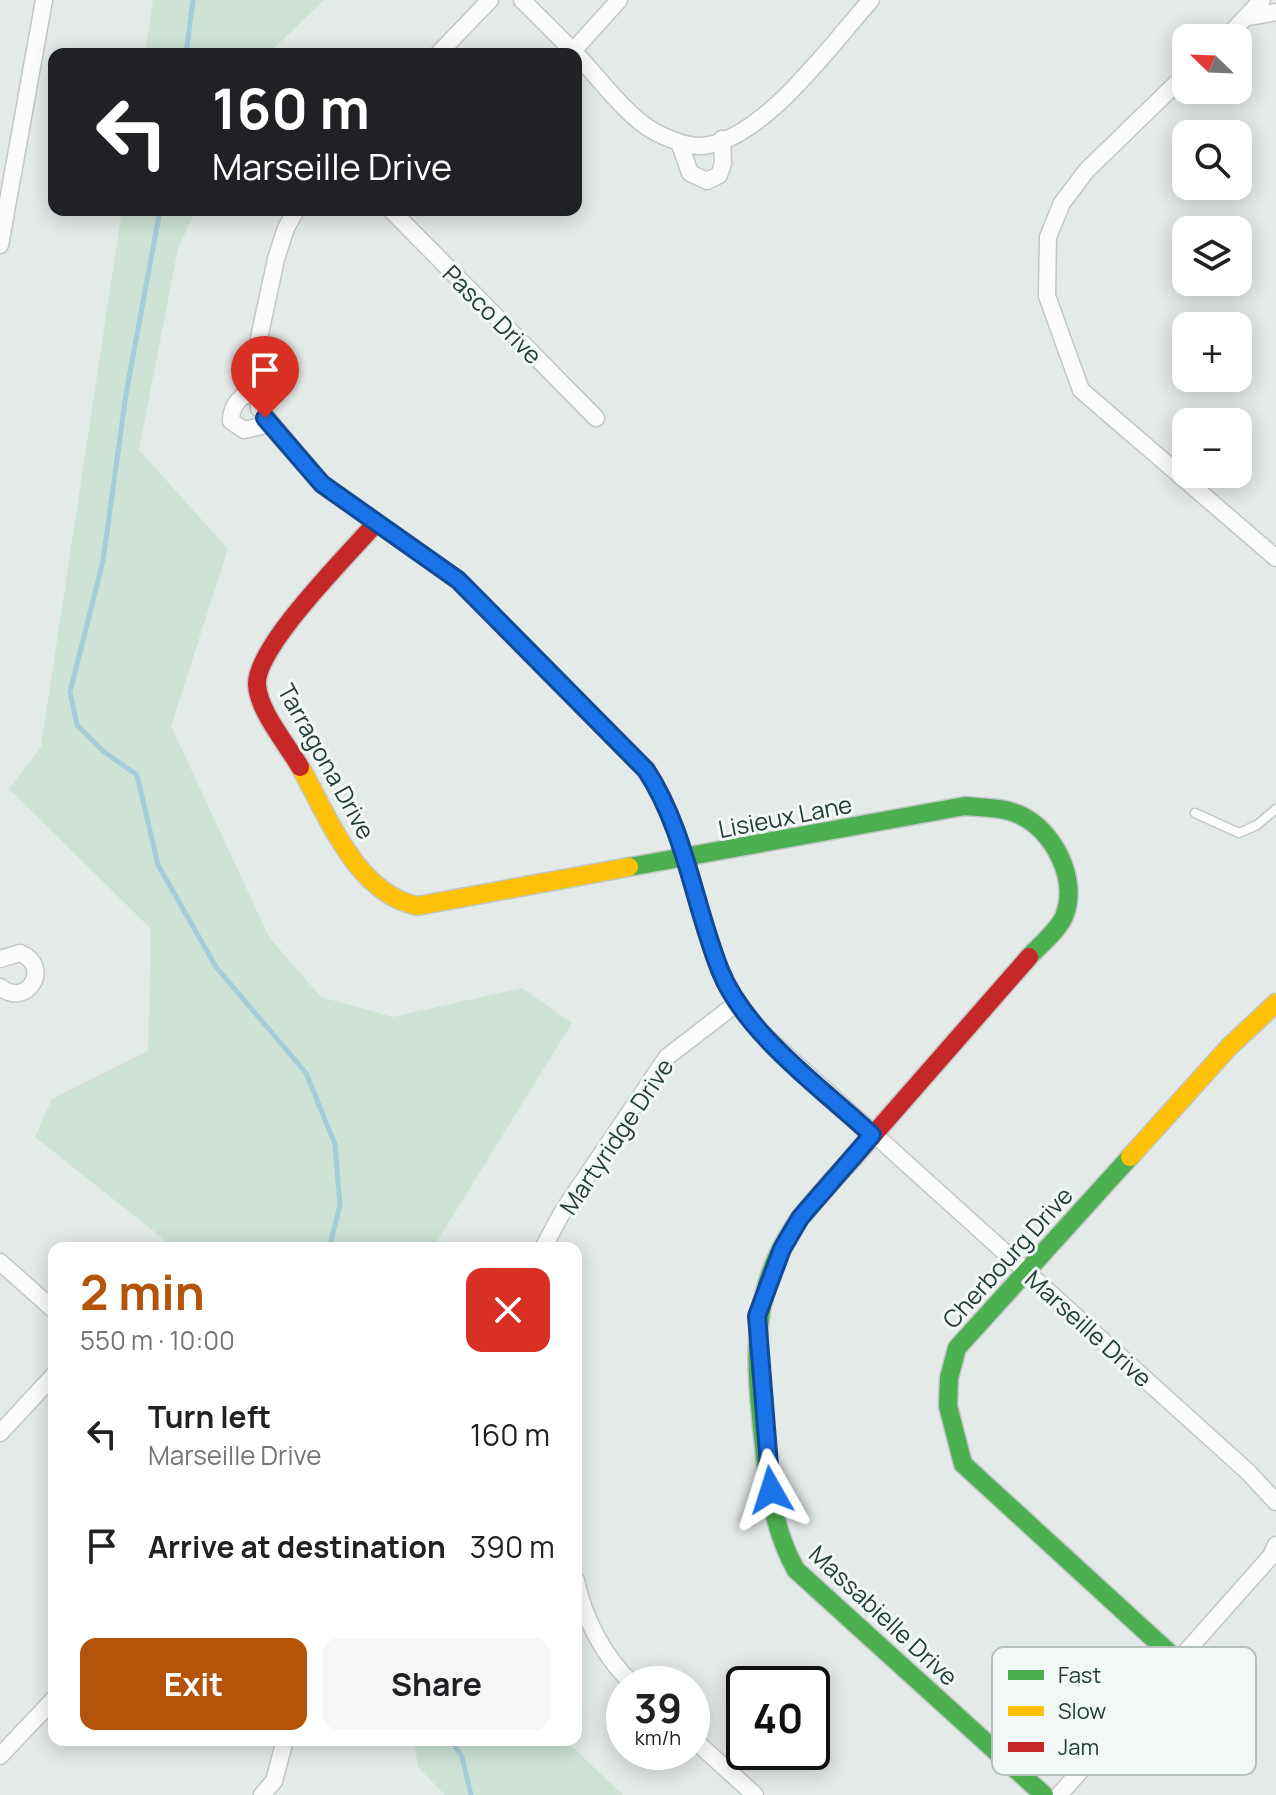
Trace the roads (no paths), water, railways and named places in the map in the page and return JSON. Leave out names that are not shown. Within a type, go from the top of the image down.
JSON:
[{"type":"street","points":[[0,245],[4,203],[44,0]]},
{"type":"street","points":[[444,48],[490,0]]},
{"type":"street","points":[[522,0],[570,48]]},
{"type":"street","points":[[579,48],[619,0]]},
{"type":"street","points":[[582,60],[645,126],[679,142],[701,146],[722,139],[769,112],[871,0]]},
{"type":"street","points":[[1241,24],[1262,0]]},
{"type":"street","points":[[1249,17],[1276,12]]},
{"type":"street","points":[[1172,88],[1087,170],[1062,203],[1048,237],[1047,296],[1081,390],[1276,558]]},
{"type":"street","points":[[679,142],[690,173],[707,181],[719,175],[723,164],[722,139]]},
{"type":"street","points":[[270,424],[244,430],[231,421],[235,404],[249,392],[257,390],[258,343],[276,259],[293,216]]},
{"type":"street","name":"Pasco Drive","points":[[397,216],[596,418]]},
{"type":"street","name":"Marseille Drive","points":[[257,390],[259,408],[270,424],[322,484],[458,580],[646,770],[662,800],[684,859],[721,972],[737,1003],[761,1032],[1248,1472],[1276,1502]]},
{"type":"street","name":"Tarragona Drive","points":[[375,524],[273,641],[257,684],[265,707],[360,869],[374,889],[394,901]]},
{"type":"street","name":"Lisieux Lane","points":[[394,901],[417,906],[965,806],[1020,814],[1038,826],[1065,868]]},
{"type":"street","name":"Massabielle Drive","points":[[992,1748],[796,1570],[780,1541],[774,1517],[760,1385],[757,1316],[782,1249],[800,1218],[1065,916],[1070,893],[1065,868]]},
{"type":"street","points":[[0,959],[20,953],[32,960],[37,973],[32,986],[21,994],[7,993],[0,987]]},
{"type":"street","name":"Martyridge Drive","points":[[546,1242],[563,1211],[667,1057],[737,1003]]},
{"type":"street","name":"Cherbourg Drive","points":[[1163,1647],[963,1464],[951,1437],[946,1379],[957,1348],[1229,1047],[1276,1003]]},
{"type":"street","points":[[0,1262],[48,1305]]},
{"type":"street","points":[[0,1433],[48,1381]]},
{"type":"street","points":[[1190,1647],[1271,1556],[1276,1545]]},
{"type":"street","points":[[582,1595],[599,1638],[620,1666]]},
{"type":"street","points":[[0,1756],[48,1705]]},
{"type":"street","points":[[262,1795],[274,1781],[283,1746]]},
{"type":"street","points":[[710,1754],[755,1795]]},
{"type":"street","name":"Massabielle Drive","points":[[1022,1775],[1044,1795]]},
{"type":"street","points":[[1059,1795],[1077,1775]]},
{"type":"lane","points":[[1195,813],[1239,833],[1257,825],[1276,809]]},
{"type":"waterway","points":[[187,48],[193,0]]},
{"type":"waterway","points":[[159,216],[126,394],[103,561],[70,692],[77,725],[103,751],[137,775],[158,865],[216,967],[306,1073],[335,1144],[340,1206],[331,1242]]},
{"type":"waterway","points":[[455,1746],[462,1757],[471,1795]]}]
